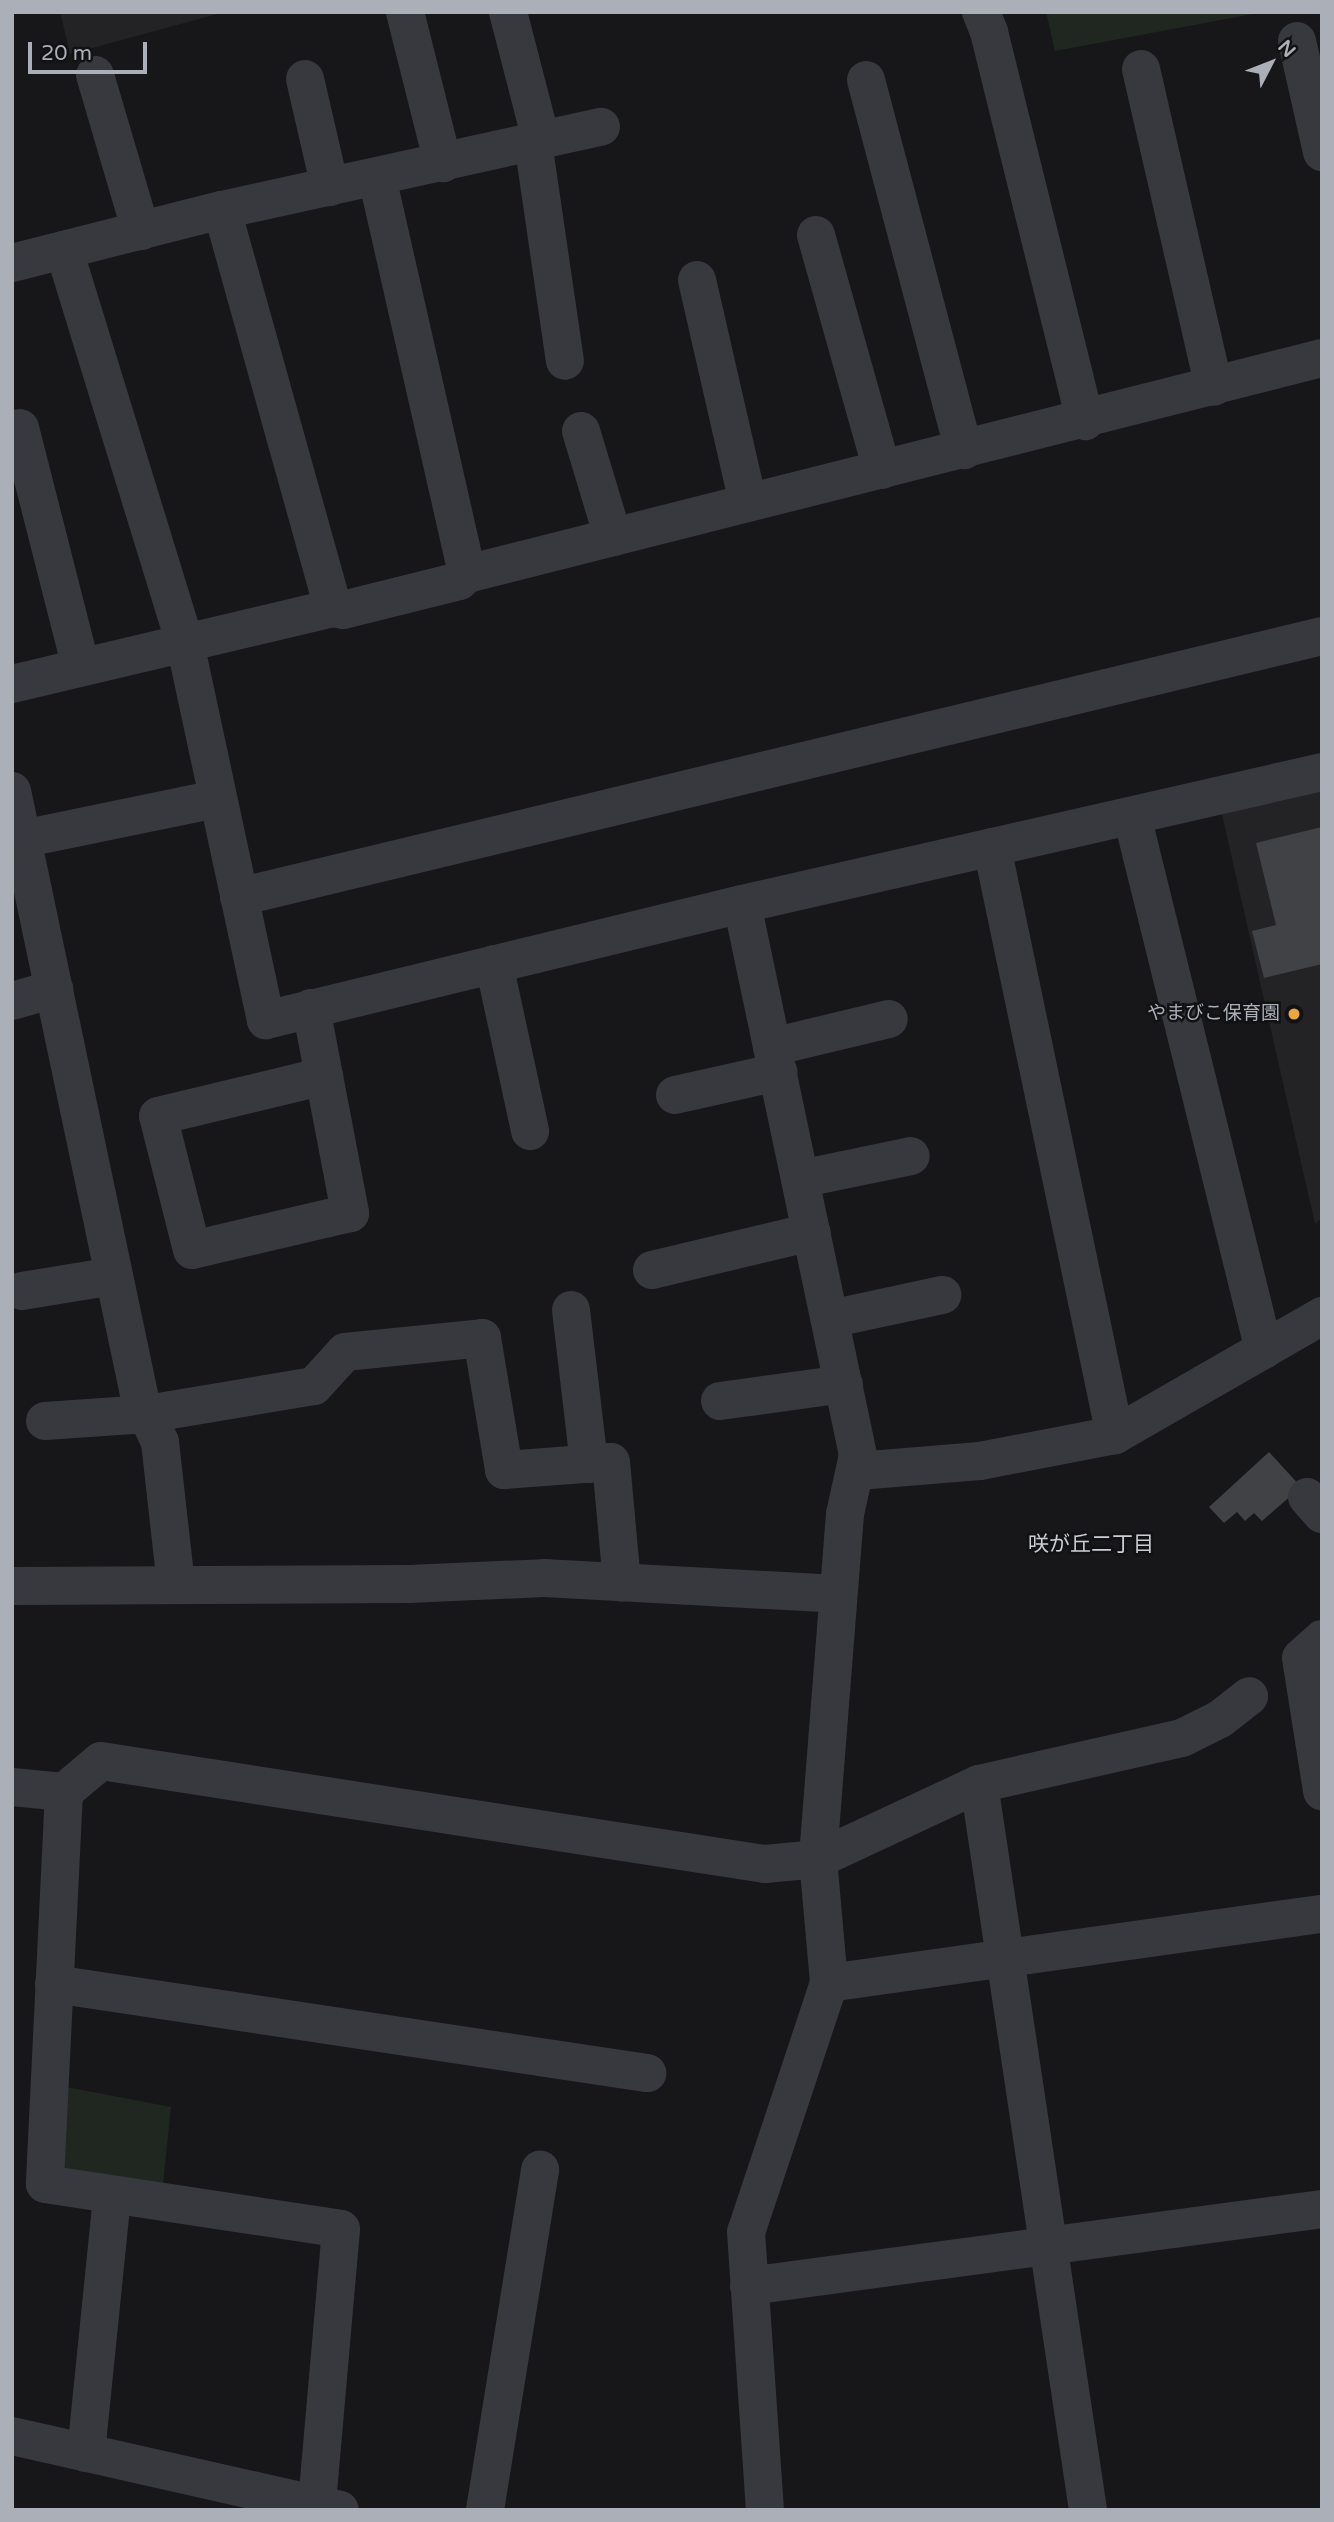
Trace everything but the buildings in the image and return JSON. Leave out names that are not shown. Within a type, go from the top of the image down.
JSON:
[{"type":"street","points":[[405,12],[443,163]]},
{"type":"street","points":[[508,12],[537,141],[565,361]]},
{"type":"street","points":[[981,12],[989,32],[1085,421]]},
{"type":"street","points":[[1297,41],[1322,152]]},
{"type":"street","points":[[1141,69],[1214,387]]},
{"type":"street","points":[[95,75],[141,231]]},
{"type":"street","points":[[305,79],[331,187]]},
{"type":"street","points":[[866,80],[964,450]]},
{"type":"street","points":[[12,263],[222,210],[601,127]]},
{"type":"street","points":[[377,177],[467,574]]},
{"type":"street","points":[[222,210],[333,608]]},
{"type":"street","points":[[816,234],[882,470]]},
{"type":"street","points":[[64,250],[185,643],[266,1020],[742,904],[1322,772]]},
{"type":"street","points":[[697,280],[748,502]]},
{"type":"street","points":[[12,684],[80,664],[185,643],[333,608],[343,610],[459,581],[467,574],[748,502],[1085,421],[1322,358]]},
{"type":"street","points":[[20,428],[80,664]]},
{"type":"street","points":[[581,431],[612,537]]},
{"type":"street","points":[[239,897],[1322,636]]},
{"type":"street","points":[[12,790],[22,864],[54,989],[114,1276],[147,1414],[160,1442],[176,1585]]},
{"type":"street","points":[[22,864],[217,799]]},
{"type":"street","points":[[1132,816],[1264,1350]]},
{"type":"street","points":[[992,847],[1115,1435]]},
{"type":"street","points":[[742,904],[844,1384],[858,1471],[845,1514],[818,1859],[829,1983],[746,2232],[765,2510]]},
{"type":"street","points":[[494,964],[530,1131]]},
{"type":"street","points":[[12,1001],[54,989]]},
{"type":"street","points":[[312,1008],[351,1213],[192,1250],[158,1116],[324,1076]]},
{"type":"street","points":[[675,1096],[889,1019]]},
{"type":"street","points":[[800,1179],[911,1156]]},
{"type":"street","points":[[652,1270],[812,1232]]},
{"type":"street","points":[[22,1291],[114,1276]]},
{"type":"street","points":[[830,1319],[942,1295]]},
{"type":"street","points":[[572,1310],[589,1464]]},
{"type":"street","points":[[858,1471],[980,1461],[1115,1435],[1322,1316]]},
{"type":"street","points":[[46,1421],[147,1414],[314,1385],[345,1352],[482,1338],[505,1470],[611,1462],[622,1582]]},
{"type":"street","points":[[720,1401],[844,1384]]},
{"type":"street","points":[[12,1586],[544,1578],[838,1594]]},
{"type":"street","points":[[1322,1639],[1301,1658],[1322,1791]]},
{"type":"street","points":[[12,1787],[64,1792],[101,1761],[765,1864],[818,1859],[979,1784],[1182,1738],[1220,1719],[1249,1696]]},
{"type":"street","points":[[979,1784],[1051,2245],[1088,2510]]},
{"type":"street","points":[[12,2436],[308,2505],[341,2229],[112,2196],[45,2183],[64,1792]]},
{"type":"street","points":[[829,1983],[1322,1914]]},
{"type":"street","points":[[54,1984],[647,2073]]},
{"type":"street","points":[[485,2510],[540,2169]]},
{"type":"street","points":[[86,2453],[112,2196]]},
{"type":"street","points":[[749,2286],[1322,2208]]},
{"type":"shaded area","points":[[60,12],[225,12],[70,54]]},
{"type":"shaded area","points":[[1046,12],[1264,12],[1055,51]]},
{"type":"shaded area","name":"やまびこ保育園","points":[[1322,785],[1322,1218],[1315,1224],[1221,810]]},
{"type":"shaded area","points":[[56,2085],[171,2107],[162,2194],[50,2180]]},
{"type":"place","name":"やまびこ保育園","points":[[1294,1014]]},
{"type":"district","name":"咲が丘二丁目","points":[[1091,1545]]}]
